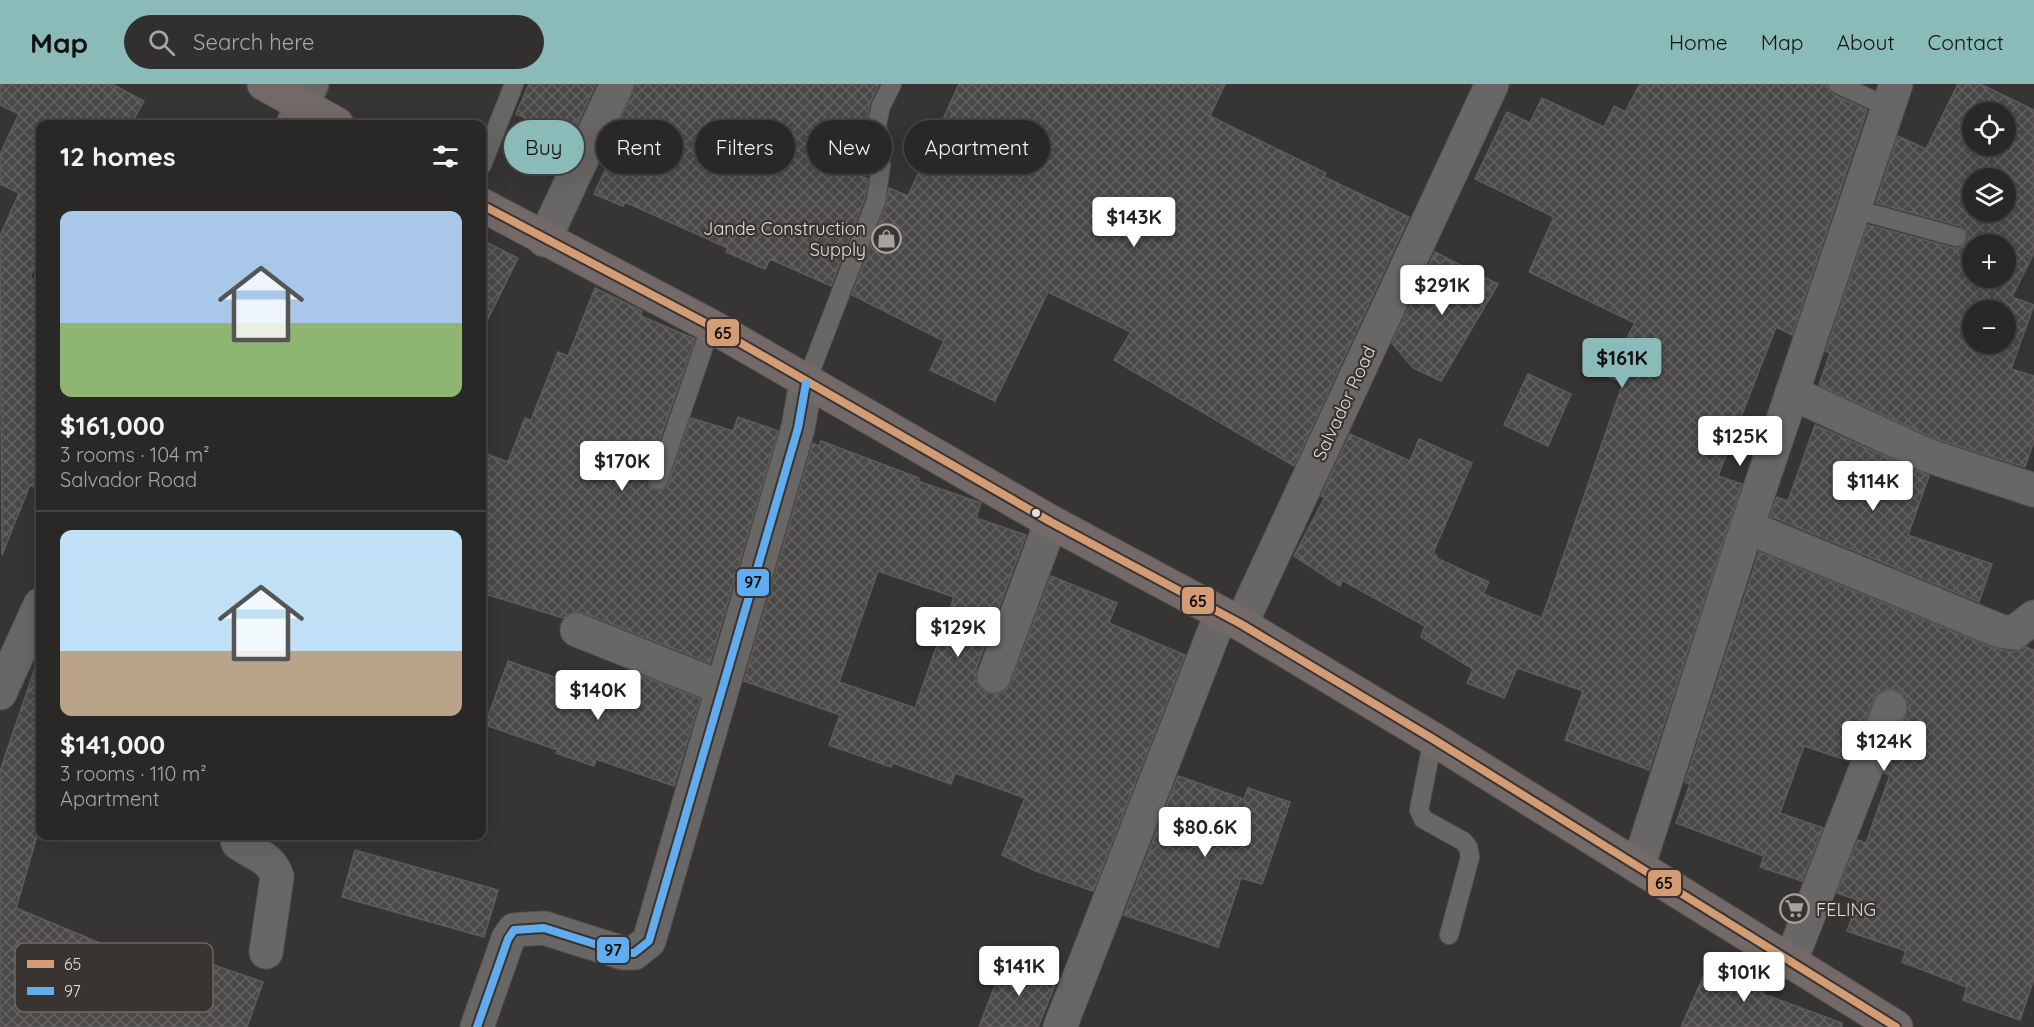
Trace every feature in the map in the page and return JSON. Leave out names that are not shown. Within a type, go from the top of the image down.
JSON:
[{"type":"main road","points":[[264,84],[330,120]]},
{"type":"main road","points":[[486,207],[544,240],[711,326],[806,383],[1051,522],[1231,619],[1433,739],[1896,1027]]},
{"type":"street","points":[[544,240],[617,84]]},
{"type":"street","name":"Salvador Road","points":[[1060,1027],[1231,619],[1492,84]]},
{"type":"street","points":[[1638,867],[1747,527],[1892,96]]},
{"type":"street","points":[[477,1027],[508,939],[514,930],[544,928],[622,953],[634,953],[649,941],[798,429],[806,383]]},
{"type":"street","points":[[1792,393],[1926,455],[2034,490]]},
{"type":"street","points":[[994,676],[1051,522]]},
{"type":"street","points":[[1747,527],[2000,631],[2014,633],[2034,617]]},
{"type":"street","points":[[0,693],[36,614]]},
{"type":"street","points":[[577,630],[722,688]]},
{"type":"street","points":[[1790,963],[1890,707]]},
{"type":"street","points":[[237,840],[238,843],[268,860],[275,867],[277,876],[266,952]]},
{"type":"lane","points":[[486,155],[514,84]]},
{"type":"lane","points":[[806,383],[876,201],[881,165],[877,124],[881,106],[892,84]]},
{"type":"lane","points":[[1838,84],[1892,96]]},
{"type":"lane","points":[[1854,209],[1957,237]]},
{"type":"lane","points":[[658,480],[711,326]]},
{"type":"lane","points":[[1433,739],[1419,810],[1423,819],[1463,841],[1468,847],[1470,857],[1449,936]]},
{"type":"building","points":[[0,84],[112,84],[144,101],[133,120],[36,120],[36,263],[30,278],[36,280],[36,488],[30,485],[2,555],[0,236],[19,193],[0,184],[0,154],[19,114],[0,105]]},
{"type":"building","points":[[529,84],[596,84],[579,120],[530,120],[516,114]]},
{"type":"building","points":[[635,84],[879,84],[870,103],[866,120],[807,120],[807,174],[857,174],[868,179],[865,198],[831,286],[770,259],[765,269],[726,252],[728,248],[625,202],[623,206],[594,194],[603,174],[683,174],[683,120],[620,120]]},
{"type":"building","points":[[959,84],[1225,84],[1210,116],[1326,173],[1324,177],[1409,217],[1294,466],[1114,360],[1131,332],[1048,292],[995,401],[930,370],[944,341],[852,295],[886,205],[889,188],[908,196],[918,174],[1050,174],[1050,120],[943,120]]},
{"type":"building","points":[[1640,84],[1827,84],[1833,94],[1867,110],[1792,335],[1776,327],[1718,476],[1742,484],[1649,770],[1565,740],[1583,691],[1517,668],[1504,698],[1467,683],[1473,669],[1421,637],[1425,626],[1342,580],[1340,586],[1294,556],[1325,497],[1321,496],[1350,434],[1410,461],[1419,439],[1472,463],[1433,553],[1437,556],[1436,558],[1489,582],[1483,594],[1542,618],[1623,383],[1606,376],[1635,323],[1529,272],[1554,217],[1475,179],[1507,112],[1530,123],[1542,98],[1604,127],[1614,106],[1625,112]]},
{"type":"building","points":[[1958,84],[1980,84],[2034,110],[2034,253],[2012,297],[2034,305],[2011,369],[2034,376],[2034,441],[2025,467],[1933,438],[1819,385],[1830,353],[1826,351],[1868,225],[1954,248],[1962,246],[1962,288],[2016,288],[2016,234],[1968,234],[1960,226],[1876,203],[1898,136],[1926,149]]},
{"type":"building","points":[[486,242],[518,258],[486,323]]},
{"type":"building","points":[[1435,252],[1498,284],[1441,381],[1413,368],[1392,343]]},
{"type":"building","points":[[595,288],[642,311],[641,316],[695,339],[647,476],[650,488],[660,491],[668,484],[691,418],[733,431],[738,417],[778,431],[710,663],[584,613],[574,612],[563,618],[486,594],[486,454],[508,462],[525,418],[531,420],[558,352],[568,356]]},
{"type":"building","points":[[1528,374],[1571,394],[1548,446],[1504,425]]},
{"type":"building","points":[[1815,425],[1929,476],[1908,535],[1992,564],[1979,602],[1770,516],[1777,497],[1788,501]]},
{"type":"building","points":[[821,441],[919,478],[918,481],[981,503],[976,518],[1026,535],[976,669],[976,680],[980,688],[987,693],[998,694],[1006,690],[1011,683],[1051,576],[1117,603],[1109,623],[1185,655],[1093,891],[1036,871],[1002,855],[1025,798],[955,773],[951,784],[893,763],[891,767],[829,745],[840,715],[744,681],[813,443],[819,446]],"holes":[[[878,571],[954,597],[915,708],[839,682]]]},
{"type":"building","points":[[1759,552],[1993,648],[2012,652],[2026,647],[2034,650],[2034,979],[2020,1020],[1963,1000],[1967,987],[1902,962],[1906,951],[1847,931],[1858,900],[1837,893],[1858,840],[1866,843],[1890,775],[1884,773],[1909,705],[1905,696],[1897,690],[1887,689],[1879,692],[1873,700],[1849,761],[1804,746],[1780,813],[1823,828],[1802,881],[1760,867],[1764,856],[1676,823],[1690,784],[1685,782]]},
{"type":"building","points":[[508,661],[620,700],[630,671],[700,699],[674,786],[596,759],[594,766],[556,753],[558,750],[486,725]]},
{"type":"building","points":[[36,668],[36,840],[16,908],[100,943],[15,943],[15,1012],[213,1012],[213,965],[263,982],[247,1027],[0,1027],[0,771]]},
{"type":"building","points":[[1178,776],[1244,799],[1248,788],[1290,802],[1262,884],[1241,878],[1218,947],[1124,915]]},
{"type":"building","points":[[355,850],[498,890],[484,937],[342,897]]},
{"type":"building","points":[[1713,955],[1769,981],[1763,994],[1842,1023],[1842,1027],[1681,1027]]},
{"type":"building","points":[[1006,957],[1058,978],[1038,1027],[979,1027]]},
{"type":"transit line","name":"65","points":[[486,207],[711,326],[1051,522],[1241,624],[1433,739],[1896,1027]]},
{"type":"transit line","name":"97","points":[[477,1027],[508,939],[514,930],[544,928],[623,953],[634,953],[649,941],[798,428],[806,383]]},
{"type":"place","name":"Jande Construction Supply","points":[[887,238]]},
{"type":"place","name":"FELING","points":[[1795,909]]}]
